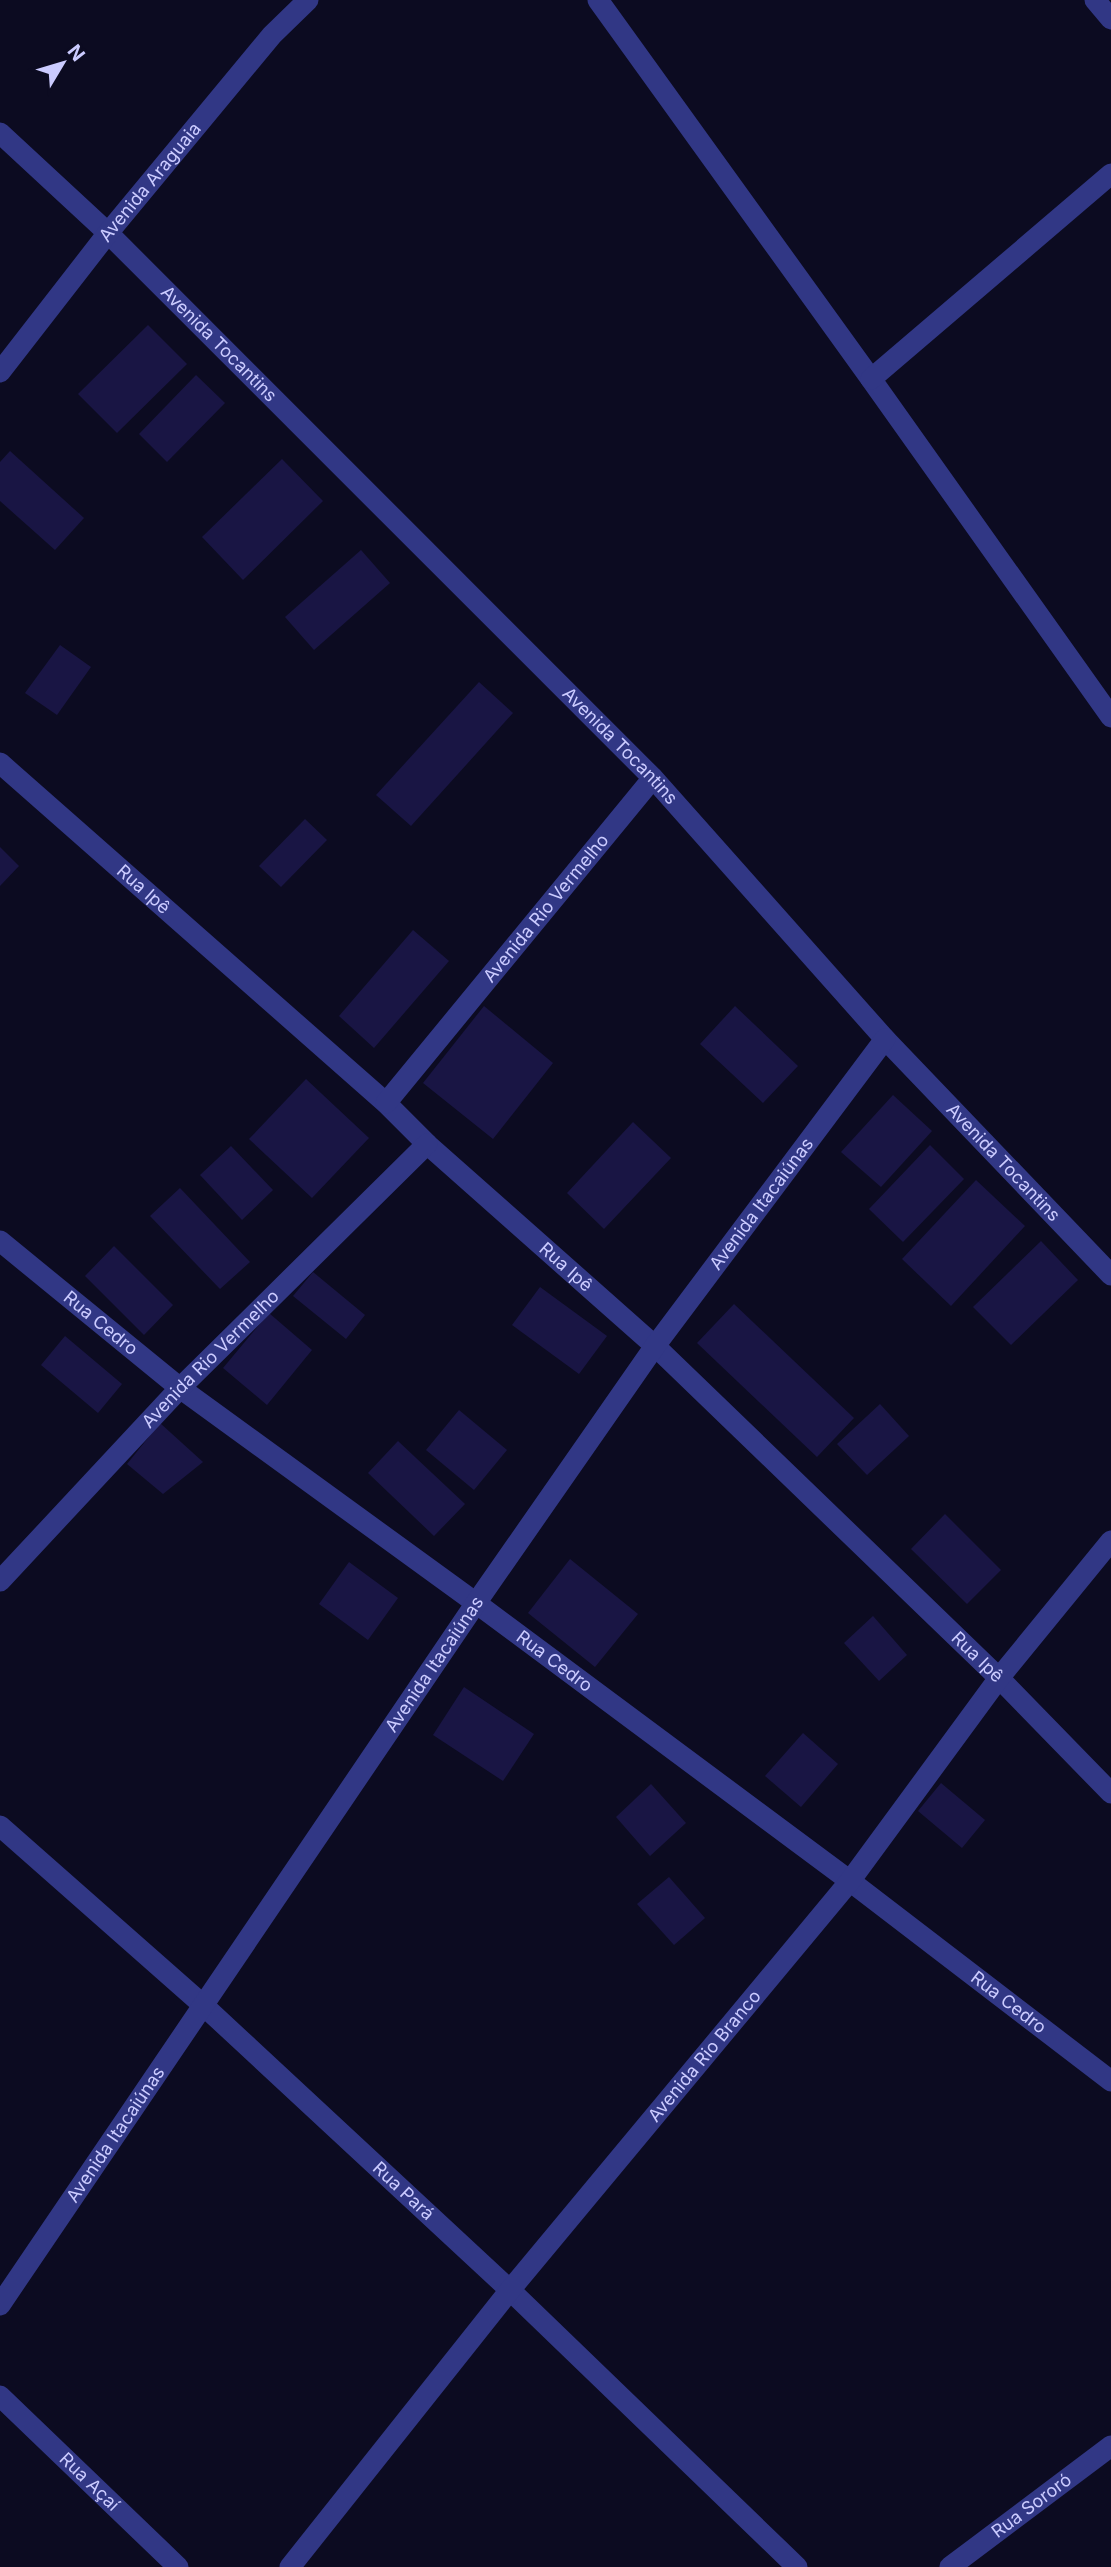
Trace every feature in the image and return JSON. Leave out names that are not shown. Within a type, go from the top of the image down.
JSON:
[{"type":"street","name":"Avenida Araguaia","points":[[0,372],[108,233],[272,35],[308,0]]},
{"type":"street","points":[[598,0],[1111,717]]},
{"type":"street","points":[[1095,0],[1111,19]]},
{"type":"street","name":"Avenida Tocantins","points":[[0,133],[108,233],[653,778],[884,1038],[1111,1275]]},
{"type":"street","points":[[871,379],[1111,174]]},
{"type":"street","name":"Rua Ipê","points":[[0,763],[386,1103],[428,1144],[655,1346],[999,1678],[1111,1793]]},
{"type":"street","name":"Avenida Rio Vermelho","points":[[386,1103],[653,778]]},
{"type":"street","name":"Avenida Itacaiúnas","points":[[0,2305],[476,1602],[655,1346],[884,1038]]},
{"type":"street","name":"Avenida Rio Vermelho","points":[[0,1581],[180,1388],[428,1144]]},
{"type":"street","name":"Rua Cedro","points":[[0,1241],[180,1388],[476,1602],[850,1881],[1111,2081]]},
{"type":"street","name":"Avenida Rio Branco","points":[[290,2567],[510,2290],[850,1881],[999,1678],[1111,1541]]},
{"type":"street","name":"Rua Pará","points":[[0,1826],[203,2005],[510,2290],[797,2567]]},
{"type":"street","name":"Rua Açaí","points":[[0,2396],[178,2567]]},
{"type":"street","name":"Rua Sororó","points":[[950,2567],[1111,2446]]},
{"type":"building","points":[[148,325],[187,364],[117,433],[78,394]]},
{"type":"building","points":[[196,375],[225,403],[167,462],[139,434]]},
{"type":"building","points":[[10,451],[84,518],[55,550],[0,501],[0,462]]},
{"type":"building","points":[[282,459],[323,501],[243,580],[202,537]]},
{"type":"building","points":[[361,550],[390,583],[314,650],[285,617]]},
{"type":"building","points":[[60,645],[91,667],[57,715],[25,693]]},
{"type":"building","points":[[479,682],[513,713],[411,826],[376,795]]},
{"type":"building","points":[[305,819],[327,840],[281,887],[259,866]]},
{"type":"building","points":[[0,847],[19,866],[0,886]]},
{"type":"building","points":[[413,930],[449,961],[374,1048],[339,1016]]},
{"type":"building","points":[[484,1006],[553,1063],[493,1139],[423,1083]]},
{"type":"building","points":[[735,1006],[798,1066],[763,1103],[700,1044]]},
{"type":"building","points":[[306,1079],[369,1138],[312,1198],[249,1139]]},
{"type":"building","points":[[893,1095],[932,1131],[881,1187],[841,1152]]},
{"type":"building","points":[[633,1122],[671,1158],[604,1229],[567,1193]]},
{"type":"building","points":[[930,1145],[964,1179],[903,1242],[869,1209]]},
{"type":"building","points":[[231,1146],[273,1190],[242,1220],[200,1175]]},
{"type":"building","points":[[976,1180],[1025,1226],[951,1306],[902,1259]]},
{"type":"building","points":[[180,1188],[250,1262],[220,1289],[150,1216]]},
{"type":"building","points":[[1041,1241],[1078,1280],[1011,1345],[973,1307]]},
{"type":"building","points":[[114,1246],[173,1305],[144,1335],[85,1276]]},
{"type":"building","points":[[313,1272],[365,1315],[346,1339],[293,1296]]},
{"type":"building","points":[[540,1287],[607,1336],[579,1374],[512,1325]]},
{"type":"building","points":[[734,1304],[854,1418],[817,1457],[697,1343]]},
{"type":"building","points":[[269,1313],[312,1350],[267,1405],[223,1368]]},
{"type":"building","points":[[65,1336],[122,1384],[98,1413],[41,1365]]},
{"type":"building","points":[[880,1404],[909,1436],[867,1475],[837,1444]]},
{"type":"building","points":[[459,1410],[507,1450],[474,1490],[426,1450]]},
{"type":"building","points":[[160,1423],[203,1462],[163,1494],[127,1464]]},
{"type":"building","points":[[398,1441],[465,1504],[434,1536],[368,1473]]},
{"type":"building","points":[[945,1514],[1001,1570],[967,1604],[911,1549]]},
{"type":"building","points":[[570,1559],[638,1614],[595,1667],[528,1613]]},
{"type":"building","points":[[349,1562],[398,1598],[368,1640],[319,1604]]},
{"type":"building","points":[[873,1616],[907,1655],[879,1681],[844,1643]]},
{"type":"building","points":[[464,1687],[534,1734],[503,1781],[433,1735]]},
{"type":"building","points":[[803,1733],[838,1764],[801,1807],[765,1776]]},
{"type":"building","points":[[941,1783],[985,1820],[962,1848],[918,1811]]},
{"type":"building","points":[[651,1784],[686,1823],[650,1856],[616,1817]]},
{"type":"building","points":[[669,1877],[705,1918],[674,1945],[637,1904]]}]
